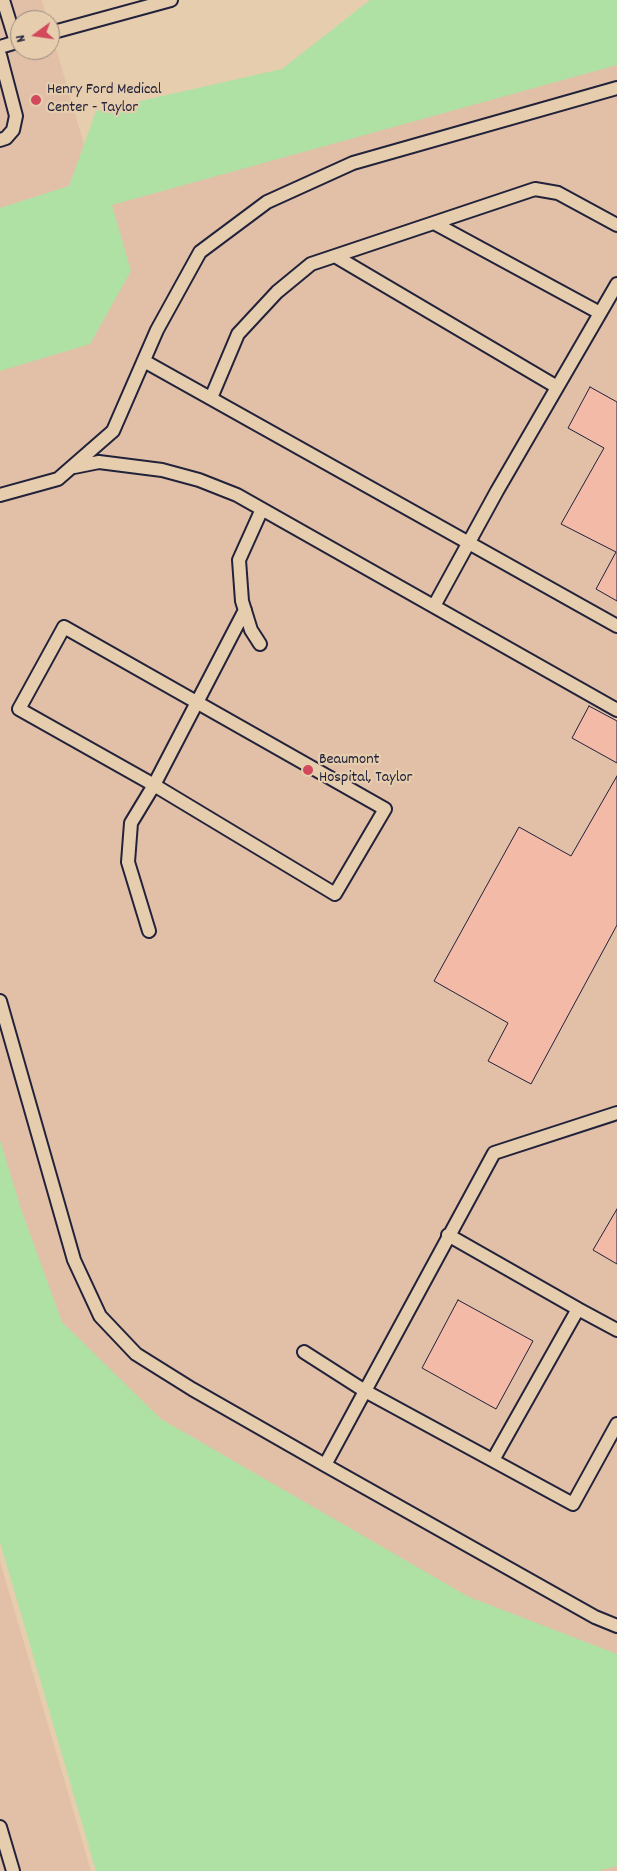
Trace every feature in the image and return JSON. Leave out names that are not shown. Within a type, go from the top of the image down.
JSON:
[{"type":"lane","points":[[3,0],[10,20]]},
{"type":"lane","points":[[60,30],[170,0]]},
{"type":"lane","points":[[0,55],[16,116],[12,130],[6,138],[0,140]]},
{"type":"lane","points":[[0,495],[58,479],[113,431],[157,330],[200,252],[267,202],[354,164],[617,88]]},
{"type":"lane","points":[[211,398],[238,334],[277,292],[312,264],[534,189],[558,193],[617,225]]},
{"type":"lane","points":[[434,222],[600,313]]},
{"type":"lane","points":[[335,256],[557,386]]},
{"type":"lane","points":[[434,606],[557,386],[617,284]]},
{"type":"lane","points":[[144,361],[469,541],[617,626]]},
{"type":"lane","points":[[72,467],[99,462],[162,470],[199,480],[237,495],[617,710]]},
{"type":"lane","points":[[260,644],[252,630],[242,600],[239,560],[262,509]]},
{"type":"lane","points":[[150,932],[128,862],[131,823],[154,785],[245,610]]},
{"type":"lane","points":[[64,627],[198,702],[385,809],[335,894],[154,785],[18,710],[64,627]]},
{"type":"lane","points":[[0,1001],[74,1260],[100,1316],[136,1354],[192,1389],[325,1465],[596,1617],[617,1626]]},
{"type":"lane","points":[[325,1465],[494,1153],[617,1113]]},
{"type":"lane","points":[[448,1236],[617,1330]]},
{"type":"lane","points":[[493,1460],[578,1309]]},
{"type":"lane","points":[[304,1352],[365,1391],[573,1504],[617,1424]]},
{"type":"lane","points":[[0,1827],[13,1871]]},
{"type":"shaded area","name":"Beaumont Hospital, Taylor","points":[[0,0],[42,0],[44,10],[10,10],[10,60],[59,60],[86,151],[617,17],[617,1871],[144,1871],[0,1361]]},
{"type":"shaded area","points":[[0,1561],[91,1871],[0,1871]]},
{"type":"green space","points":[[370,0],[617,0],[617,65],[112,205],[131,271],[90,344],[0,371],[0,208],[69,186],[96,111],[282,69]]},
{"type":"green space","points":[[0,1140],[21,1209],[62,1322],[161,1419],[469,1597],[617,1654],[617,1866],[598,1871],[96,1871],[0,1542]]},
{"type":"building","points":[[590,387],[617,402],[617,601],[596,589],[616,552],[561,524],[604,448],[568,428]]},
{"type":"building","points":[[589,706],[617,721],[617,763],[572,738]]},
{"type":"building","points":[[617,776],[617,925],[531,1084],[488,1061],[508,1023],[434,981],[519,827],[571,856]]},
{"type":"building","points":[[617,1209],[617,1264],[593,1250]]},
{"type":"building","points":[[458,1300],[533,1341],[496,1409],[422,1368]]},
{"type":"place","name":"Henry Ford Medical Center - Taylor","points":[[36,100]]},
{"type":"place","name":"Beaumont Hospital, Taylor","points":[[308,770]]}]
